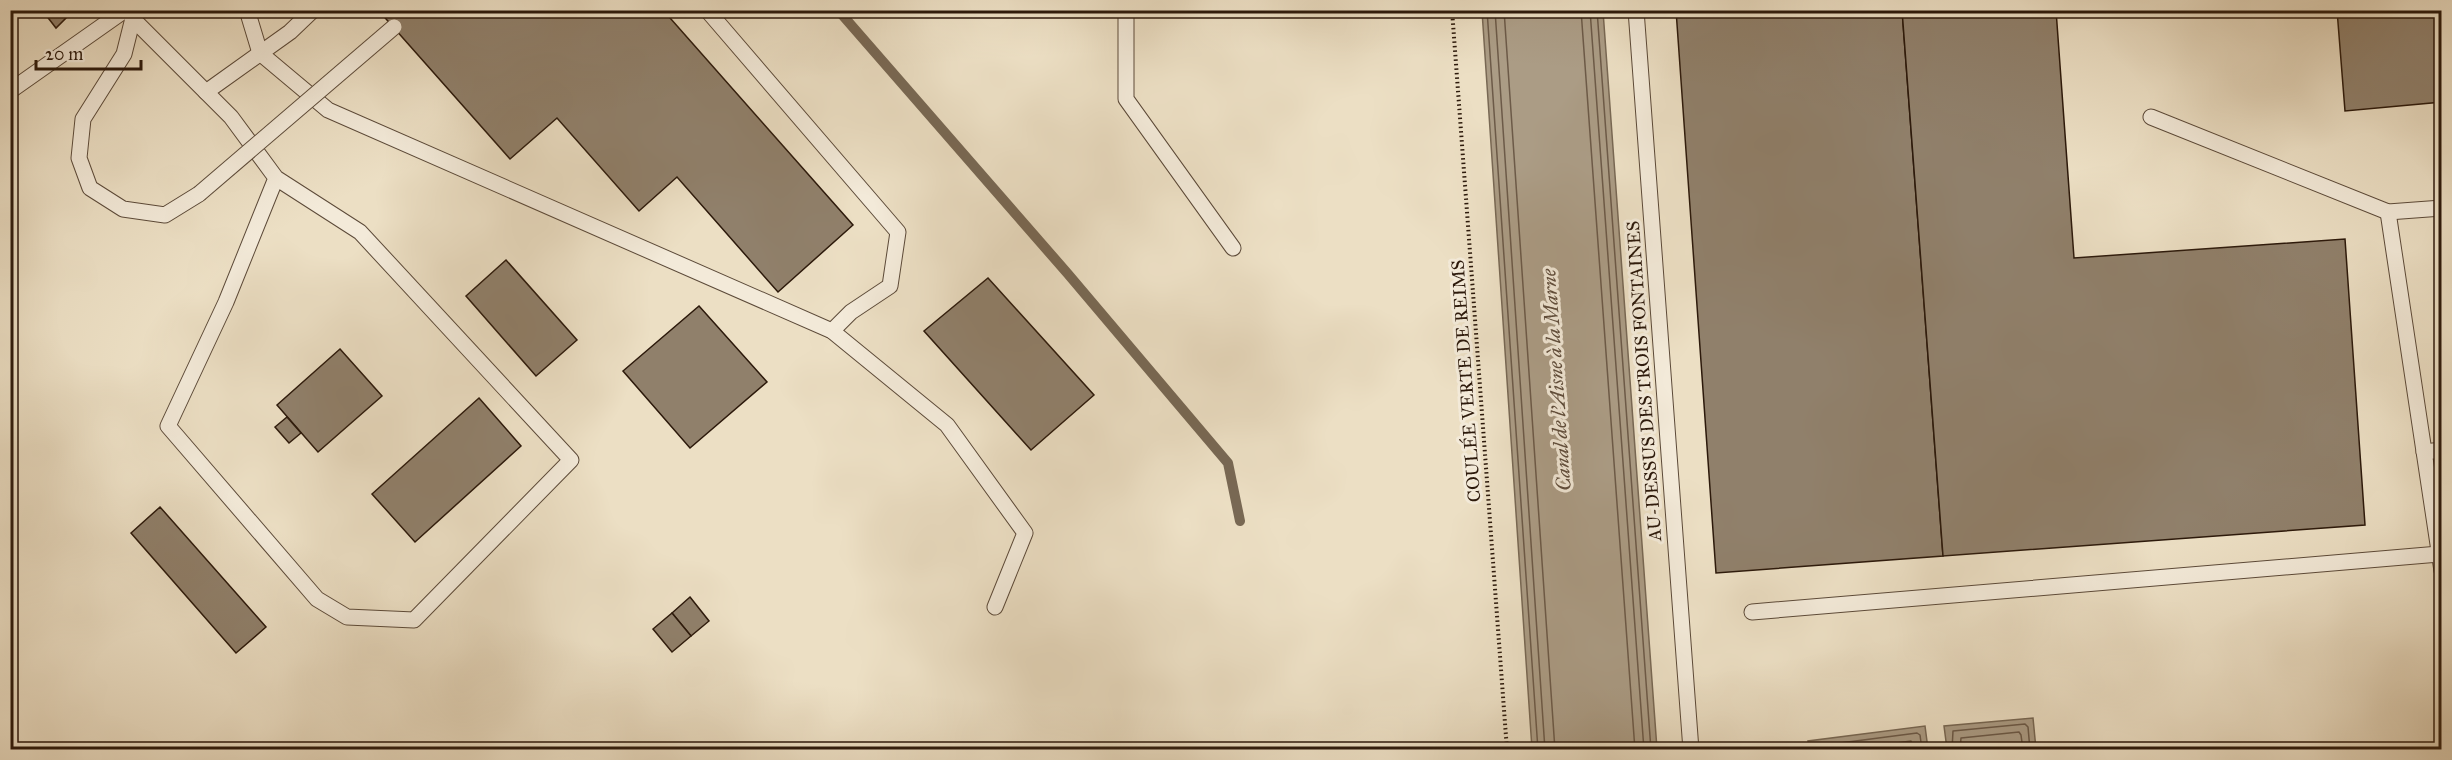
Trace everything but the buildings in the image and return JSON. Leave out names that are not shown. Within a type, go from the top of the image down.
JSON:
[{"type":"lane","points":[[247,10],[260,53],[328,110],[832,331],[946,425],[1025,533],[995,607]]},
{"type":"lane","points":[[206,92],[290,32],[313,10]]},
{"type":"lane","points":[[707,10],[898,232],[890,286],[851,312],[832,331]]},
{"type":"lane","points":[[1126,10],[1126,99],[1233,248]]},
{"type":"lane","name":"AU-DESSUS DES TROIS FONTAINES","points":[[1636,10],[1691,750]]},
{"type":"lane","points":[[10,91],[131,13]]},
{"type":"lane","points":[[131,13],[231,117],[276,178],[360,232],[571,460],[414,620],[347,617],[317,599],[168,426],[226,302],[276,178]]},
{"type":"lane","points":[[131,13],[124,54],[83,119],[79,158],[90,188],[123,209],[165,215],[199,194],[394,27]]},
{"type":"lane","points":[[2151,117],[2388,212],[2442,208]]},
{"type":"lane","points":[[2388,212],[2442,571]]},
{"type":"lane","points":[[2424,452],[2442,450]]},
{"type":"lane","points":[[1752,612],[2439,554]]},
{"type":"path","name":"COULÉE VERTE DE REIMS","points":[[1452,10],[1507,750]]},
{"type":"water","name":"Canal de l'Aisne à la Marne","points":[[1482,11],[1603,11],[1657,749],[1532,749]]},
{"type":"water","points":[[2033,718],[2036,749],[1947,749],[1944,726]]},
{"type":"water","points":[[1925,726],[1928,749],[1809,749],[1808,741]]},
{"type":"waterway","points":[[838,10],[1068,274],[1228,463],[1240,521]]}]
